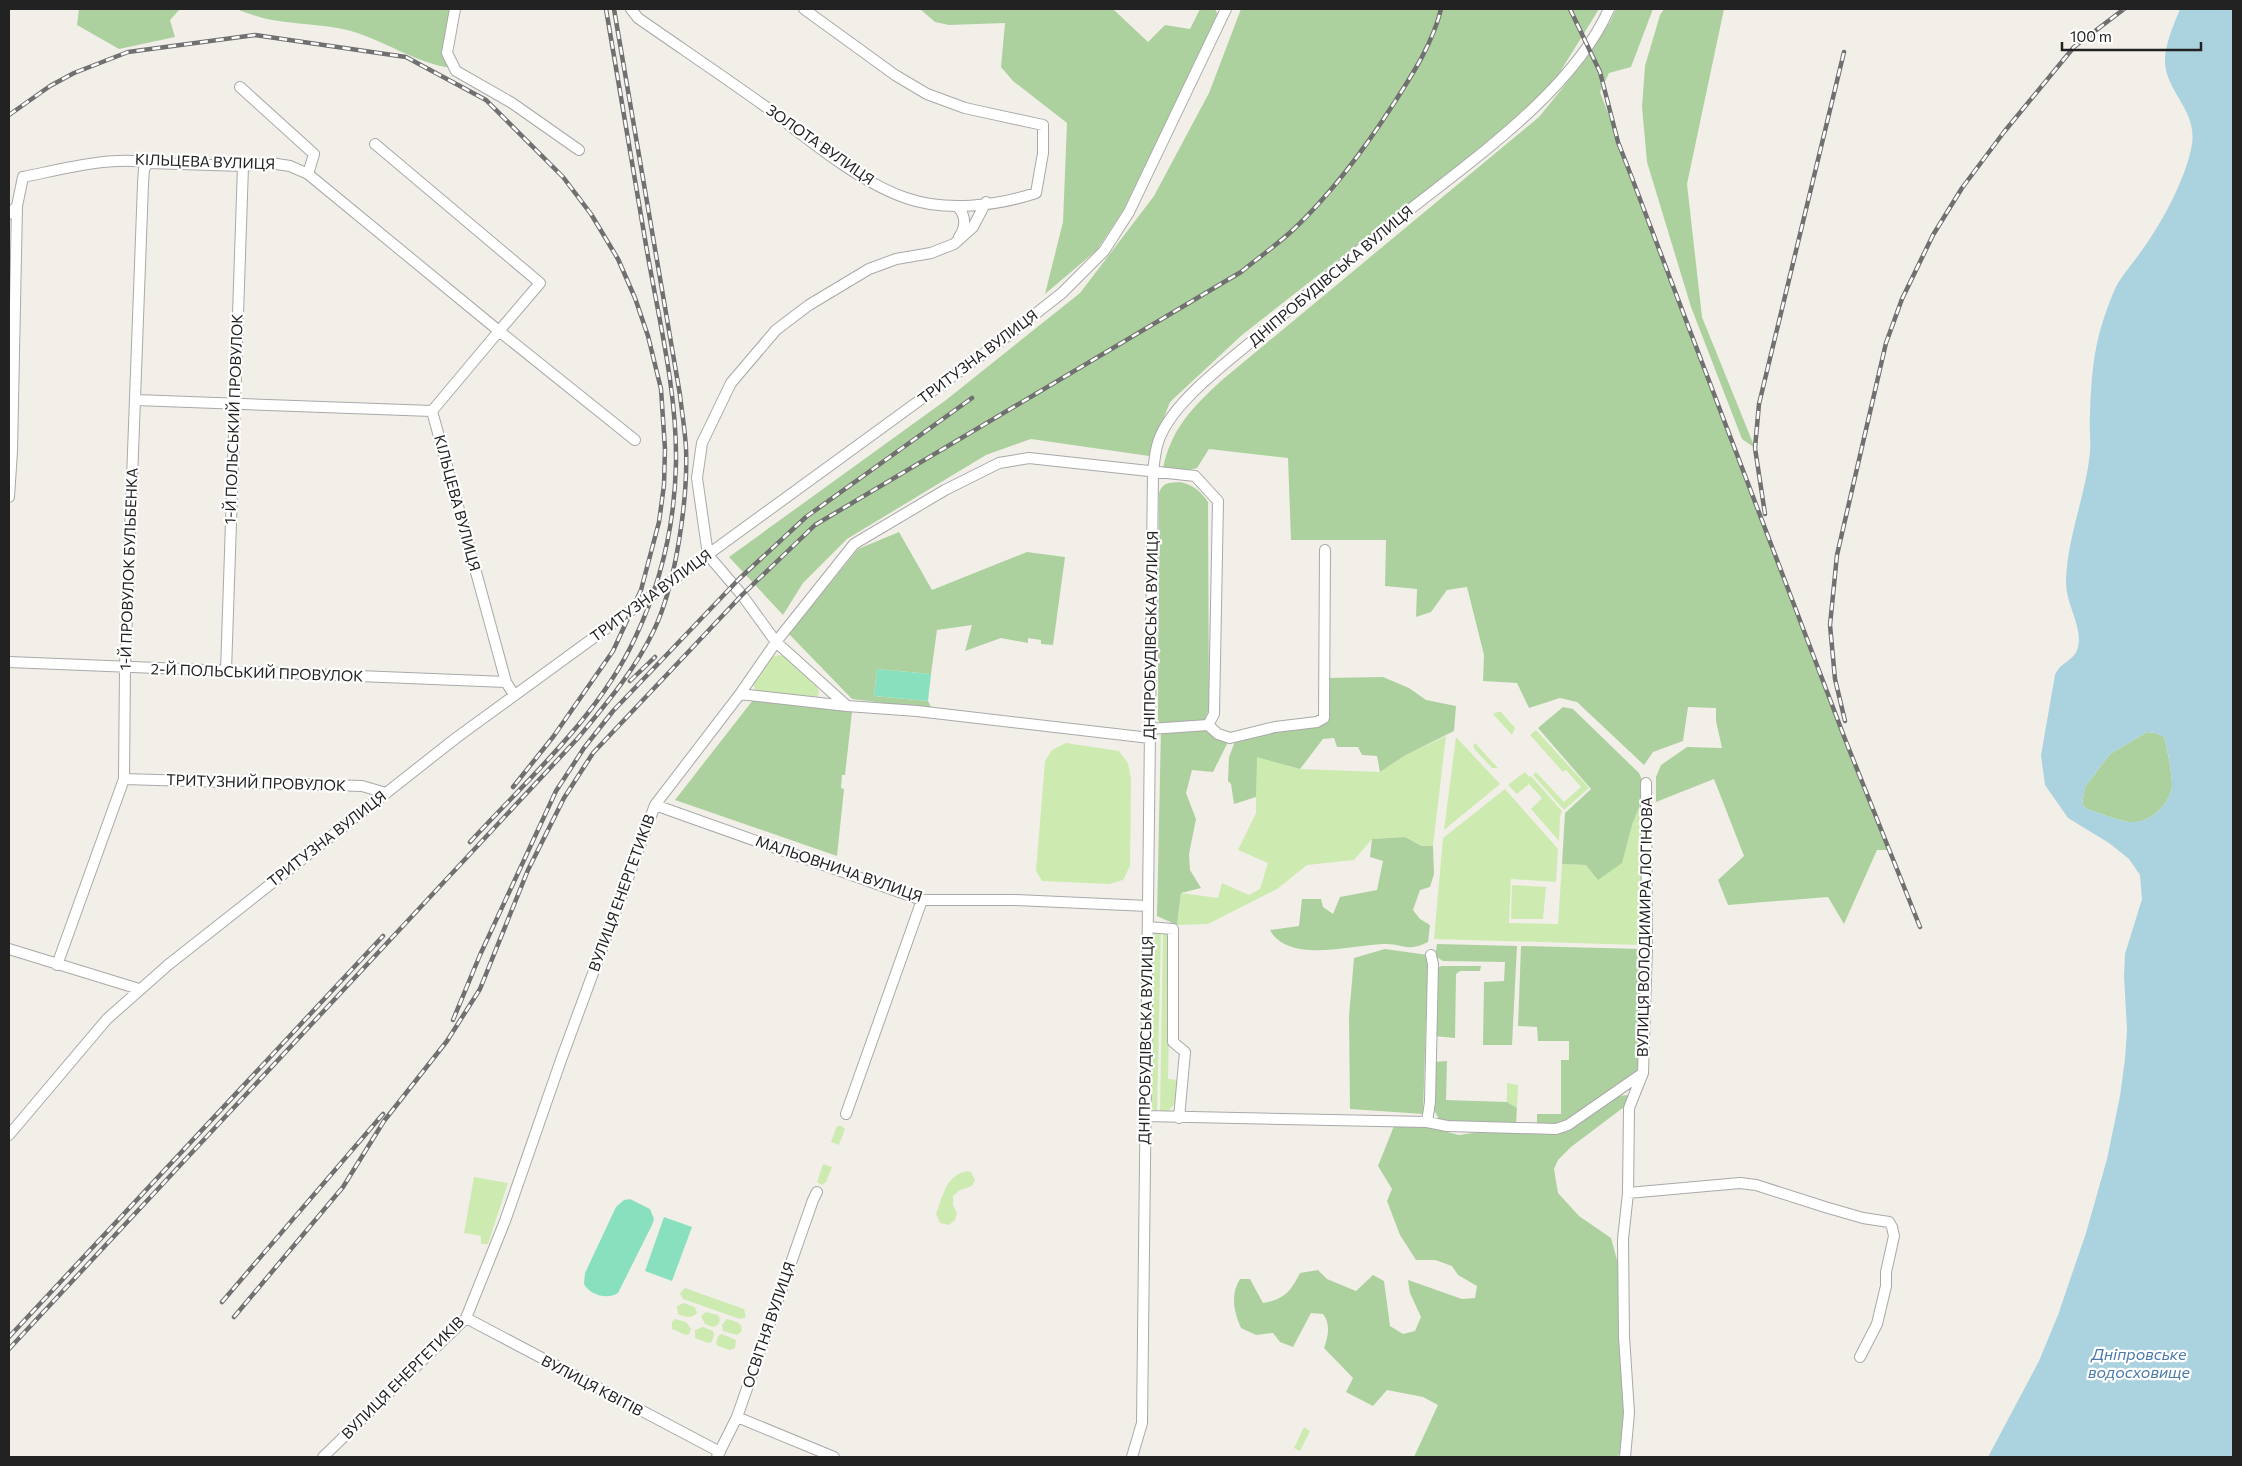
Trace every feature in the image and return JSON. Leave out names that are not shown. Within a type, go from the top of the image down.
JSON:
[{"type":"street","points":[[455,9],[447,53],[456,70],[512,103],[579,150]]},
{"type":"street","name":"ЗОЛОТА ВУЛИЦЯ","points":[[631,9],[638,18],[855,172],[884,189],[906,198],[958,207],[986,202],[1012,201],[1036,193],[1043,153],[1043,125],[965,108],[927,94],[895,75],[804,9]]},
{"type":"street","name":"ТРИТУЗНА ВУЛИЦЯ","points":[[9,1135],[83,1046],[138,989],[386,792],[514,695],[1001,341],[1062,293],[1104,251],[1129,212],[1226,9]]},
{"type":"street","name":"ДНІПРОБУДІВСЬКА ВУЛИЦЯ","points":[[1132,1457],[1142,1423],[1153,472],[1157,444],[1170,420],[1186,398],[1304,296],[1492,145],[1520,120],[1589,47],[1609,9]]},
{"type":"street","points":[[240,87],[314,154],[308,174]]},
{"type":"street","points":[[136,400],[432,411],[540,283],[375,144]]},
{"type":"street","name":"КІЛЬЦЕВА ВУЛИЦЯ","points":[[17,206],[23,177],[100,163],[134,159],[148,163],[243,166],[270,163],[290,166],[308,174],[635,440]]},
{"type":"street","name":"1-Й ПРОВУЛОК БУЛЬБЕНКА","points":[[57,965],[124,779],[125,667],[143,184],[144,169],[148,163]]},
{"type":"street","name":"1-Й ПОЛЬСЬКИЙ ПРОВУЛОК","points":[[226,671],[243,166]]},
{"type":"street","points":[[847,706],[776,642],[742,595],[708,555],[697,478],[702,443],[731,383],[776,330],[817,300],[869,269],[896,259],[931,254],[954,244],[973,227],[986,202]]},
{"type":"street","points":[[9,214],[17,206]]},
{"type":"street","points":[[9,497],[12,452],[12,229],[17,206]]},
{"type":"street","points":[[954,244],[962,232],[965,222],[962,212],[958,207]]},
{"type":"street","name":"КІЛЬЦЕВА ВУЛИЦЯ","points":[[432,411],[506,682],[514,695]]},
{"type":"street","name":"ВУЛИЦЯ ЕНЕРГЕТИКІВ","points":[[323,1457],[466,1318],[505,1222],[561,1060],[654,805],[740,694],[776,642],[854,544],[945,490],[1000,463],[1029,458],[1109,465],[1195,476],[1218,501],[1214,714],[1208,725]]},
{"type":"street","points":[[740,694],[847,706],[1150,734],[1208,725],[1218,734],[1230,738],[1275,727],[1317,722],[1324,718],[1325,550]]},
{"type":"street","name":"2-Й ПОЛЬСЬКИЙ ПРОВУЛОК","points":[[9,662],[506,682]]},
{"type":"street","name":"ТРИТУЗНИЙ ПРОВУЛОК","points":[[124,779],[362,786],[386,792]]},
{"type":"street","name":"ВУЛИЦЯ ВОЛОДИМИРА ЛОГІНОВА","points":[[1625,1457],[1629,1413],[1624,1336],[1623,1239],[1628,1193],[1629,1108],[1643,1073],[1647,947],[1646,783]]},
{"type":"street","name":"МАЛЬОВНИЧА ВУЛИЦЯ","points":[[654,805],[922,900],[1014,900],[1148,906]]},
{"type":"street","points":[[846,1114],[922,900]]},
{"type":"street","points":[[1148,927],[1173,929],[1173,1042],[1185,1052],[1179,1118]]},
{"type":"street","points":[[9,949],[138,989]]},
{"type":"street","points":[[1427,1122],[1430,1102],[1433,964],[1431,955]]},
{"type":"street","points":[[1145,1116],[1427,1122],[1446,1126],[1556,1129],[1568,1125],[1643,1073]]},
{"type":"street","points":[[1628,1193],[1740,1183],[1756,1185],[1863,1218],[1889,1222],[1894,1236],[1886,1272],[1886,1286],[1877,1324],[1860,1357]]},
{"type":"street","name":"ОСВІТНЯ ВУЛИЦЯ","points":[[718,1455],[737,1416],[817,1192]]},
{"type":"street","name":"ВУЛИЦЯ КВІТІВ","points":[[466,1318],[718,1455]]},
{"type":"street","points":[[737,1416],[834,1457]]},
{"type":"green space","points":[[79,9],[180,9],[170,20],[175,37],[119,49],[77,25]]},
{"type":"green space","points":[[236,9],[452,9],[451,68],[425,62],[351,31],[272,20]]},
{"type":"green space","points":[[920,9],[1113,9],[1148,42],[1165,25],[1190,29],[1200,9],[1215,9],[1218,15],[1124,209],[1097,250],[1045,294],[1063,222],[1067,123],[1013,81],[1001,67],[1005,23],[949,25],[935,22]]},
{"type":"green space","points":[[1241,9],[1599,9],[1552,85],[1482,147],[1242,335],[1170,402],[1149,456],[1031,439],[986,455],[847,539],[803,583],[783,615],[729,557],[946,400],[1080,293],[1154,196],[1209,93]]},
{"type":"green space","points":[[1616,9],[1653,9],[1631,67],[1609,73],[1600,92],[1845,739],[1890,850],[1877,850],[1844,924],[1828,897],[1728,905],[1718,880],[1744,856],[1714,779],[1656,802],[1656,777],[1661,765],[1687,747],[1722,748],[1716,721],[1716,708],[1688,707],[1683,741],[1653,752],[1644,765],[1577,702],[1560,698],[1529,708],[1517,683],[1483,681],[1484,655],[1467,587],[1447,590],[1431,612],[1416,617],[1417,589],[1385,586],[1386,540],[1291,540],[1288,458],[1209,449],[1197,468],[1185,471],[1163,468],[1178,429],[1193,409],[1222,380],[1539,117],[1586,59],[1610,22]]},
{"type":"green space","points":[[1664,9],[1724,9],[1687,184],[1702,317],[1755,448],[1742,439],[1691,307],[1647,162],[1642,107],[1645,66],[1660,15]]},
{"type":"green space","points":[[1180,482],[1196,489],[1208,502],[1209,709],[1204,723],[1162,726],[1158,720],[1159,493],[1165,485]]},
{"type":"green space","points":[[899,532],[932,590],[1027,552],[1065,557],[1053,645],[1041,644],[1041,640],[1028,638],[1028,643],[1001,638],[965,651],[972,625],[937,630],[931,674],[877,669],[874,696],[928,701],[932,709],[852,699],[789,634],[858,549]]},
{"type":"green space","points":[[779,655],[784,656],[816,686],[819,691],[818,696],[814,698],[756,691],[752,682],[771,658]]},
{"type":"green space","points":[[877,669],[931,674],[928,701],[874,696]]},
{"type":"green space","points":[[1383,677],[1409,688],[1426,700],[1456,706],[1454,731],[1404,756],[1380,772],[1377,756],[1362,755],[1358,747],[1337,747],[1334,738],[1323,739],[1300,769],[1257,757],[1256,797],[1234,804],[1231,784],[1228,781],[1229,757],[1237,736],[1324,718],[1325,678]]},
{"type":"green space","points":[[753,700],[852,712],[845,775],[842,775],[841,788],[844,789],[837,856],[675,800]]},
{"type":"green space","points":[[1563,707],[1573,709],[1639,773],[1644,784],[1642,800],[1632,825],[1622,863],[1598,880],[1586,865],[1562,864],[1565,813],[1591,789],[1538,728]]},
{"type":"green space","points":[[1501,712],[1515,728],[1512,735],[1493,714]]},
{"type":"green space","points":[[1208,725],[1230,738],[1213,772],[1192,770],[1186,793],[1196,819],[1189,854],[1190,870],[1201,888],[1181,893],[1177,925],[1157,916],[1161,728]]},
{"type":"green space","points":[[1536,730],[1589,788],[1564,810],[1533,775],[1536,772],[1564,802],[1581,787],[1566,770],[1563,772],[1530,735]]},
{"type":"green space","points":[[2147,732],[2156,733],[2164,737],[2171,770],[2172,787],[2167,800],[2159,811],[2141,821],[2130,822],[2087,809],[2082,804],[2085,787],[2110,754]]},
{"type":"green space","points":[[1446,736],[1433,846],[1423,846],[1405,837],[1372,839],[1354,860],[1307,865],[1277,889],[1208,924],[1177,925],[1181,893],[1218,898],[1222,883],[1249,895],[1260,889],[1268,863],[1238,850],[1256,813],[1256,756],[1300,769],[1380,772],[1404,756]]},
{"type":"green space","points":[[1456,737],[1500,784],[1444,830]]},
{"type":"green space","points":[[1066,743],[1119,751],[1128,763],[1131,779],[1130,866],[1123,880],[1109,884],[1042,881],[1036,871],[1045,761],[1052,750]]},
{"type":"green space","points":[[1475,743],[1498,768],[1492,768],[1475,750],[1473,746]]},
{"type":"green space","points":[[1525,772],[1529,777],[1531,776],[1562,811],[1559,841],[1531,809],[1542,798],[1529,784],[1517,794],[1508,785]]},
{"type":"green space","points":[[1505,789],[1558,849],[1556,882],[1511,879],[1509,923],[1558,924],[1562,864],[1586,865],[1592,870],[1632,825],[1642,800],[1641,945],[1434,939],[1443,838]]},
{"type":"green space","points":[[1405,837],[1422,846],[1433,846],[1434,874],[1430,887],[1420,890],[1413,910],[1420,919],[1430,925],[1428,942],[1415,947],[1383,944],[1338,949],[1305,950],[1291,947],[1279,940],[1270,930],[1299,926],[1302,899],[1321,899],[1323,907],[1333,914],[1340,897],[1377,890],[1383,861],[1370,857],[1372,839]]},
{"type":"green space","points":[[1512,885],[1546,887],[1543,919],[1511,919]]},
{"type":"green space","points":[[1161,932],[1157,1112],[1154,1111],[1150,1104],[1153,937],[1155,933]]},
{"type":"green space","points":[[1163,932],[1168,934],[1171,939],[1168,1079],[1177,1080],[1175,1104],[1166,1113],[1160,1112]]},
{"type":"green space","points":[[1437,944],[1517,946],[1512,1045],[1483,1045],[1484,982],[1504,981],[1505,962],[1443,961],[1435,956]]},
{"type":"green space","points":[[1521,946],[1643,949],[1641,1064],[1638,1073],[1562,1125],[1537,1124],[1537,1114],[1561,1114],[1561,1060],[1569,1060],[1569,1041],[1538,1041],[1537,1027],[1518,1026]]},
{"type":"green space","points":[[1385,949],[1428,955],[1423,1114],[1350,1109],[1349,1016],[1354,958]]},
{"type":"green space","points":[[1441,966],[1481,966],[1480,971],[1460,971],[1456,974],[1455,1038],[1433,1036],[1438,968]]},
{"type":"green space","points":[[1447,1061],[1446,1100],[1507,1102],[1517,1108],[1516,1124],[1447,1123],[1439,1119],[1433,1108],[1433,1062]]},
{"type":"green space","points":[[1507,1083],[1518,1085],[1517,1108],[1507,1102]]},
{"type":"green space","points":[[1629,1095],[1624,1107],[1571,1147],[1558,1160],[1554,1169],[1558,1193],[1579,1216],[1611,1238],[1619,1267],[1625,1412],[1621,1452],[1617,1457],[1414,1457],[1438,1405],[1423,1397],[1387,1390],[1373,1406],[1346,1392],[1353,1378],[1324,1348],[1328,1335],[1328,1326],[1323,1314],[1311,1313],[1293,1347],[1280,1342],[1273,1333],[1256,1335],[1241,1328],[1234,1304],[1235,1291],[1240,1279],[1250,1279],[1263,1303],[1286,1294],[1300,1273],[1318,1270],[1327,1279],[1356,1291],[1373,1275],[1384,1281],[1390,1326],[1403,1334],[1415,1331],[1421,1317],[1410,1293],[1408,1280],[1462,1299],[1475,1298],[1477,1286],[1458,1275],[1452,1266],[1435,1260],[1416,1260],[1400,1235],[1387,1201],[1392,1189],[1378,1166],[1394,1126],[1419,1125],[1459,1135],[1493,1130],[1557,1132],[1616,1096]]},
{"type":"green space","points":[[840,1125],[845,1129],[839,1145],[831,1142],[836,1128]]},
{"type":"green space","points":[[823,1164],[832,1167],[826,1182],[822,1185],[817,1182]]},
{"type":"green space","points":[[967,1171],[971,1172],[975,1180],[972,1186],[960,1190],[953,1196],[953,1205],[957,1213],[955,1220],[949,1225],[940,1223],[936,1214],[946,1187],[954,1177]]},
{"type":"green space","points":[[474,1177],[508,1183],[488,1244],[481,1244],[481,1236],[464,1233]]},
{"type":"green space","points":[[630,1199],[650,1209],[654,1219],[652,1225],[618,1293],[609,1296],[594,1294],[584,1284],[585,1273],[616,1207],[624,1200]]},
{"type":"green space","points":[[664,1217],[692,1227],[672,1281],[645,1271]]},
{"type":"green space","points":[[685,1288],[744,1309],[746,1317],[740,1319],[683,1299],[680,1293]]},
{"type":"green space","points":[[684,1303],[695,1307],[697,1313],[690,1317],[678,1314],[677,1306]]},
{"type":"green space","points":[[706,1312],[718,1315],[720,1320],[718,1325],[713,1327],[705,1324],[701,1316]]},
{"type":"green space","points":[[675,1319],[686,1322],[691,1329],[689,1334],[686,1335],[672,1329],[672,1322]]},
{"type":"green space","points":[[727,1319],[740,1324],[741,1332],[737,1335],[723,1331],[722,1325]]},
{"type":"green space","points":[[703,1327],[713,1331],[712,1342],[708,1343],[695,1338],[695,1330]]},
{"type":"green space","points":[[722,1334],[736,1340],[735,1348],[730,1350],[718,1346],[716,1343],[718,1336]]},
{"type":"green space","points":[[1304,1427],[1310,1431],[1300,1451],[1294,1448]]},
{"type":"water","name":"Дніпровське водосховище","points":[[2180,9],[2233,9],[2233,1457],[1988,1457],[2039,1361],[2058,1315],[2086,1233],[2107,1159],[2120,1096],[2125,1059],[2127,1030],[2124,976],[2125,954],[2142,899],[2140,875],[2129,859],[2109,843],[2068,818],[2045,785],[2041,755],[2055,675],[2060,667],[2074,655],[2078,647],[2078,631],[2066,589],[2067,565],[2088,468],[2092,378],[2100,332],[2118,283],[2154,233],[2168,208],[2185,169],[2192,144],[2190,121],[2171,84],[2165,63],[2168,42]],"holes":[[[2147,732],[2156,733],[2164,737],[2170,762],[2172,783],[2167,800],[2159,811],[2141,821],[2130,822],[2087,809],[2082,804],[2085,787],[2110,754]]]},
{"type":"railway","points":[[470,842],[560,746],[602,694],[620,667],[635,638],[652,596],[665,552],[673,508],[676,462],[674,409],[606,9]]},
{"type":"railway","points":[[9,1349],[578,738],[629,673],[654,630],[669,589],[679,541],[685,491],[686,448],[680,395],[614,9]]},
{"type":"railway","points":[[234,1317],[343,1187],[384,1121],[447,1041],[480,989],[528,870],[564,798],[593,753],[742,595],[815,525],[1241,272],[1288,235],[1336,184],[1373,135],[1422,56],[1438,21],[1441,9]]},
{"type":"railway","points":[[1570,9],[1600,72],[1618,142],[1845,739],[1920,927]]},
{"type":"railway","points":[[1845,721],[1835,679],[1830,625],[1837,555],[1886,343],[1902,299],[1933,235],[1962,188],[2004,132],[2074,47],[2124,9]]},
{"type":"railway","points":[[9,115],[50,86],[74,73],[128,52],[255,35],[406,57],[486,100],[563,177],[591,214],[618,259],[635,298],[648,336],[661,389],[665,449],[664,485],[659,522],[641,590],[613,651],[553,737],[513,787]]},
{"type":"railway","points":[[1765,514],[1755,448],[1759,404],[1844,52]]},
{"type":"railway","points":[[453,1020],[480,955],[556,791],[584,748],[613,711],[739,579],[806,517],[972,398]]},
{"type":"railway","points":[[630,681],[655,657]]},
{"type":"railway","points":[[9,1337],[383,936]]},
{"type":"railway","points":[[222,1302],[383,1114]]}]
